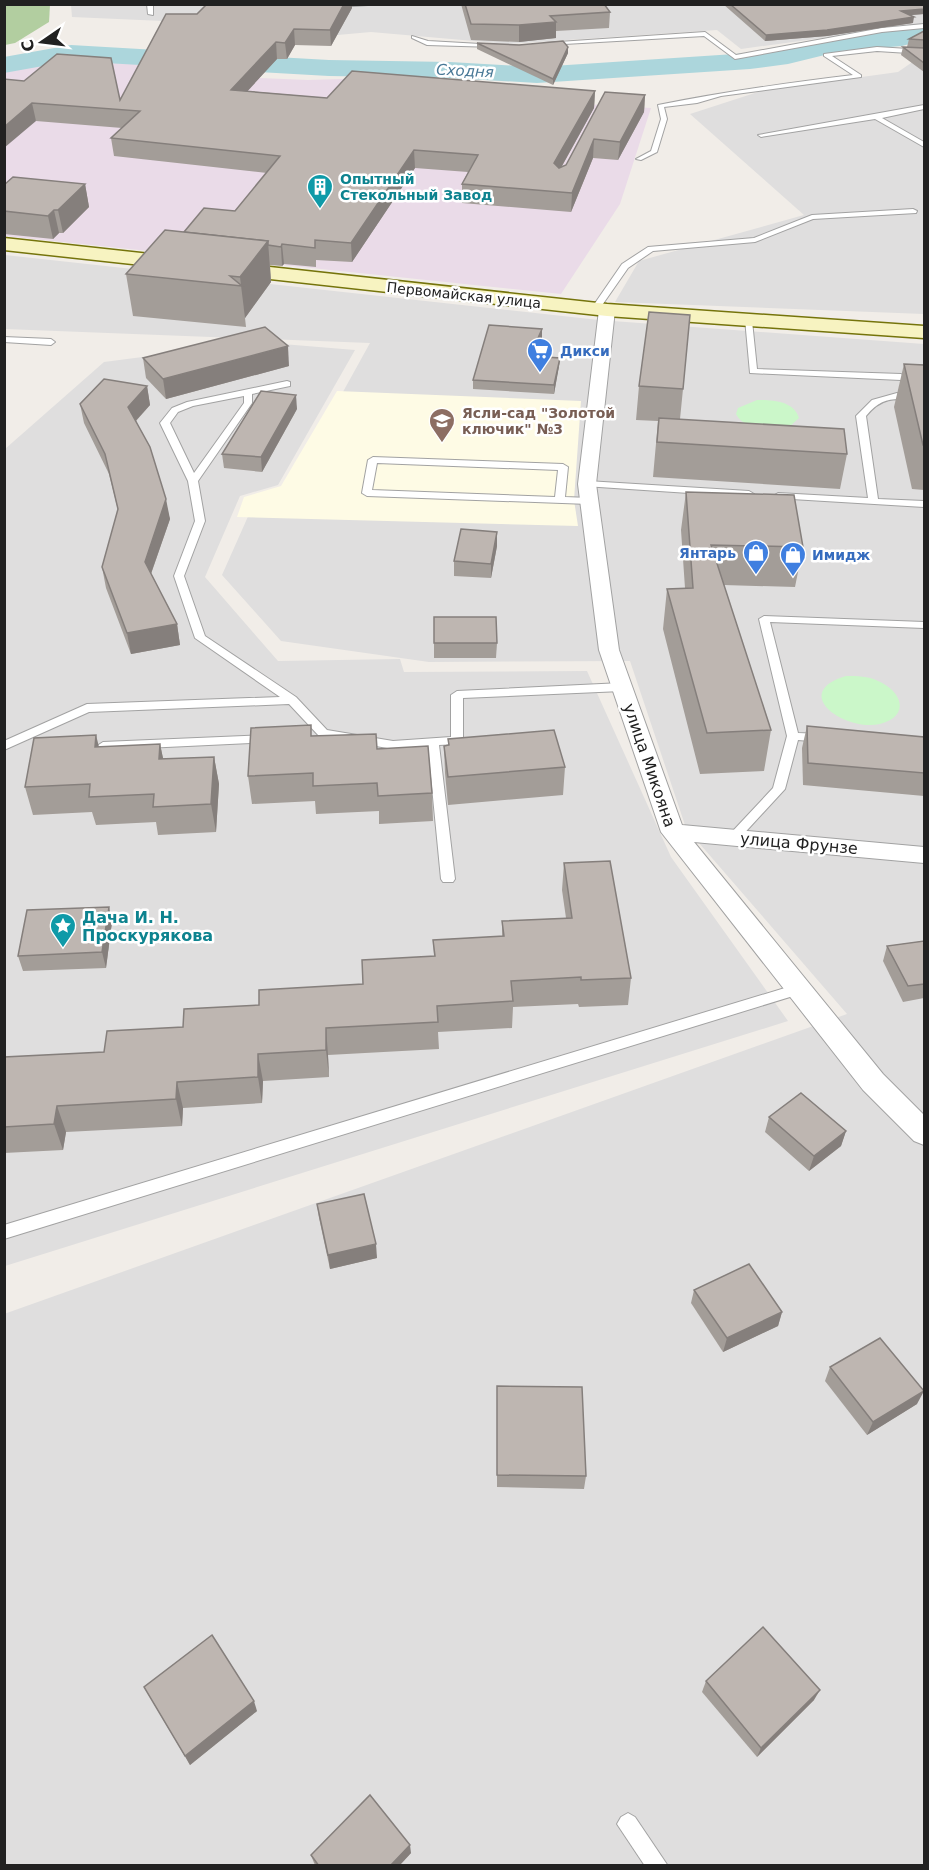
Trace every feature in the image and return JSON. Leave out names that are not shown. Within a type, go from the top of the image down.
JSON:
[{"type":"main road","name":"Первомайская улица","points":[[4,244],[601,309],[924,332]]},
{"type":"street","name":"улица Микояна","points":[[601,309],[588,493],[609,650],[673,832],[873,1082],[924,1133]]},
{"type":"street","name":"улица Фрунзе","points":[[673,832],[924,855]]},
{"type":"lane","points":[[150,4],[151,14]]},
{"type":"lane","points":[[326,5],[383,4]]},
{"type":"lane","points":[[541,44],[609,38],[705,34],[735,57],[882,30],[924,26]]},
{"type":"lane","points":[[414,37],[428,43],[507,45]]},
{"type":"lane","points":[[648,105],[660,106],[697,101],[720,94],[859,76],[826,56],[878,49],[924,52]]},
{"type":"lane","points":[[639,159],[654,152],[664,119],[660,106]]},
{"type":"lane","points":[[761,135],[924,107]]},
{"type":"lane","points":[[876,117],[924,145]]},
{"type":"lane","points":[[601,309],[626,266],[651,249],[755,240],[812,217],[913,211]]},
{"type":"lane","points":[[748,321],[753,370],[901,377]]},
{"type":"lane","points":[[4,339],[51,342]]},
{"type":"lane","points":[[287,384],[190,404],[175,410],[165,423],[193,481],[200,521],[179,576],[200,638],[292,700],[323,733]]},
{"type":"lane","points":[[193,481],[248,403],[248,392]]},
{"type":"lane","points":[[873,501],[861,416],[870,403],[885,396],[924,398]]},
{"type":"lane","points":[[560,499],[563,467],[373,460],[367,493],[549,499],[560,499],[588,493],[924,504]]},
{"type":"lane","points":[[734,837],[779,789],[793,736],[764,619],[924,624]]},
{"type":"lane","points":[[304,736],[323,733],[393,745],[457,740],[457,695],[622,687]]},
{"type":"lane","points":[[4,746],[87,708],[292,700]]},
{"type":"lane","points":[[793,736],[837,739]]},
{"type":"lane","points":[[103,746],[282,738]]},
{"type":"lane","points":[[433,742],[448,879]]},
{"type":"lane","points":[[4,1232],[798,989]]},
{"type":"lane","points":[[628,1824],[658,1866]]},
{"type":"shaded area","points":[[924,4],[924,24],[741,49],[717,30],[508,44],[371,32],[304,38],[209,23],[72,17],[71,5]]},
{"type":"shaded area","points":[[96,48],[129,63],[190,75],[308,80],[375,78],[568,103],[651,108],[620,204],[561,294],[5,236],[4,64],[39,52]]},
{"type":"shaded area","points":[[924,54],[924,314],[615,302],[639,261],[804,215],[690,114],[761,91],[898,72]]},
{"type":"shaded area","points":[[5,255],[599,320],[924,344],[924,1865],[5,1865],[4,1314],[847,1014],[686,828],[630,661],[429,662],[281,641],[222,575],[254,503],[287,493],[370,343],[5,329]]},
{"type":"shaded area","points":[[258,342],[355,350],[278,485],[240,496],[205,577],[278,661],[400,659],[404,672],[587,671],[671,857],[788,1021],[5,1266],[5,449],[104,362]]},
{"type":"shaded area","name":"Ясли-сад \"Золотой ключик\" №3","points":[[337,391],[581,401],[574,500],[578,526],[237,517],[244,497],[281,486]]},
{"type":"green space","points":[[5,4],[50,5],[49,22],[15,43],[5,45]]},
{"type":"green space","points":[[757,400],[776,401],[788,405],[793,408],[799,418],[788,428],[746,424],[736,414],[738,408]]},
{"type":"green space","points":[[846,676],[870,678],[886,685],[893,691],[900,703],[896,715],[880,724],[866,725],[839,717],[828,709],[822,701],[822,692],[830,683]]},
{"type":"building","points":[[207,4],[344,4],[330,30],[294,29],[285,43],[276,42],[231,90],[327,98],[352,71],[595,91],[554,163],[559,168],[566,165],[605,92],[645,95],[620,142],[594,139],[572,193],[462,184],[478,155],[414,150],[351,243],[315,240],[315,248],[282,244],[281,247],[268,245],[268,241],[184,232],[204,208],[235,211],[280,156],[111,138],[140,111],[32,103],[4,127],[4,79],[24,81],[57,54],[111,58],[120,100],[166,14],[197,14]]},
{"type":"building","points":[[465,4],[604,4],[610,12],[550,16],[556,22],[519,25],[471,24]]},
{"type":"building","points":[[730,4],[924,4],[924,9],[901,11],[914,17],[827,30],[766,35]]},
{"type":"building","points":[[924,31],[924,40],[909,39]]},
{"type":"building","points":[[563,41],[568,47],[553,79],[477,43],[519,45]]},
{"type":"building","points":[[903,47],[924,48],[924,63]]},
{"type":"building","points":[[13,177],[85,184],[58,210],[54,210],[48,216],[4,211],[4,185]]},
{"type":"building","points":[[165,230],[268,241],[240,277],[230,276],[242,286],[126,274]]},
{"type":"building","points":[[649,312],[690,315],[683,389],[639,386]]},
{"type":"building","points":[[489,325],[542,329],[530,356],[560,358],[554,385],[473,380]]},
{"type":"building","points":[[265,327],[288,346],[163,379],[143,358]]},
{"type":"building","points":[[904,364],[924,365],[924,445],[923,445]]},
{"type":"building","points":[[104,379],[147,386],[128,407],[150,447],[166,499],[145,562],[177,624],[127,633],[102,567],[118,509],[105,454],[80,404]]},
{"type":"building","points":[[261,391],[296,395],[261,457],[222,454]]},
{"type":"building","points":[[659,418],[844,429],[847,454],[657,442]]},
{"type":"building","points":[[686,492],[794,495],[803,547],[711,545],[771,730],[707,733],[667,589],[693,588]]},
{"type":"building","points":[[461,529],[497,532],[491,564],[454,561]]},
{"type":"building","points":[[434,617],[496,617],[497,643],[434,643]]},
{"type":"building","points":[[311,725],[311,736],[376,734],[377,749],[428,746],[432,793],[378,796],[377,783],[313,786],[313,773],[248,776],[251,728]]},
{"type":"building","points":[[807,726],[924,737],[924,773],[808,763]]},
{"type":"building","points":[[554,730],[565,767],[448,777],[444,746],[449,745],[448,739]]},
{"type":"building","points":[[96,735],[95,747],[160,744],[159,759],[214,757],[211,804],[153,807],[154,794],[89,797],[90,784],[25,787],[34,738]]},
{"type":"building","points":[[610,861],[631,978],[581,980],[581,977],[511,981],[513,1001],[437,1006],[438,1022],[326,1028],[326,1050],[258,1054],[258,1077],[177,1082],[176,1099],[57,1106],[54,1124],[4,1127],[4,1057],[104,1052],[107,1031],[183,1027],[184,1009],[259,1005],[259,990],[363,984],[362,960],[435,956],[433,940],[504,936],[502,921],[572,918],[564,863]]},
{"type":"building","points":[[109,907],[102,952],[18,956],[27,910]]},
{"type":"building","points":[[924,941],[924,984],[908,986],[887,946]]},
{"type":"building","points":[[801,1093],[846,1131],[814,1156],[769,1117]]},
{"type":"building","points":[[364,1194],[376,1244],[328,1255],[317,1204]]},
{"type":"building","points":[[749,1264],[782,1312],[727,1338],[694,1290]]},
{"type":"building","points":[[880,1338],[924,1391],[873,1422],[830,1367]]},
{"type":"building","points":[[497,1386],[582,1387],[586,1476],[497,1475]]},
{"type":"building","points":[[763,1627],[820,1690],[761,1748],[706,1681]]},
{"type":"building","points":[[212,1635],[254,1701],[185,1756],[144,1687]]},
{"type":"building","points":[[370,1795],[410,1845],[390,1866],[319,1866],[311,1855]]},
{"type":"waterway","name":"Сходня","points":[[4,65],[71,53],[329,68],[450,70],[537,75],[750,61],[788,56],[841,43],[902,38],[924,32]]},
{"type":"place","name":"Опытный Стекольный Завод","points":[[320,210]]},
{"type":"place","name":"Дикси","points":[[540,374]]},
{"type":"place","name":"Ясли-сад \"Золотой ключик\" №3","points":[[442,444]]},
{"type":"place","name":"Янтарь","points":[[756,576]]},
{"type":"place","name":"Имидж","points":[[793,578]]},
{"type":"place","name":"Дача И. Н. Проскурякова","points":[[63,949]]}]
